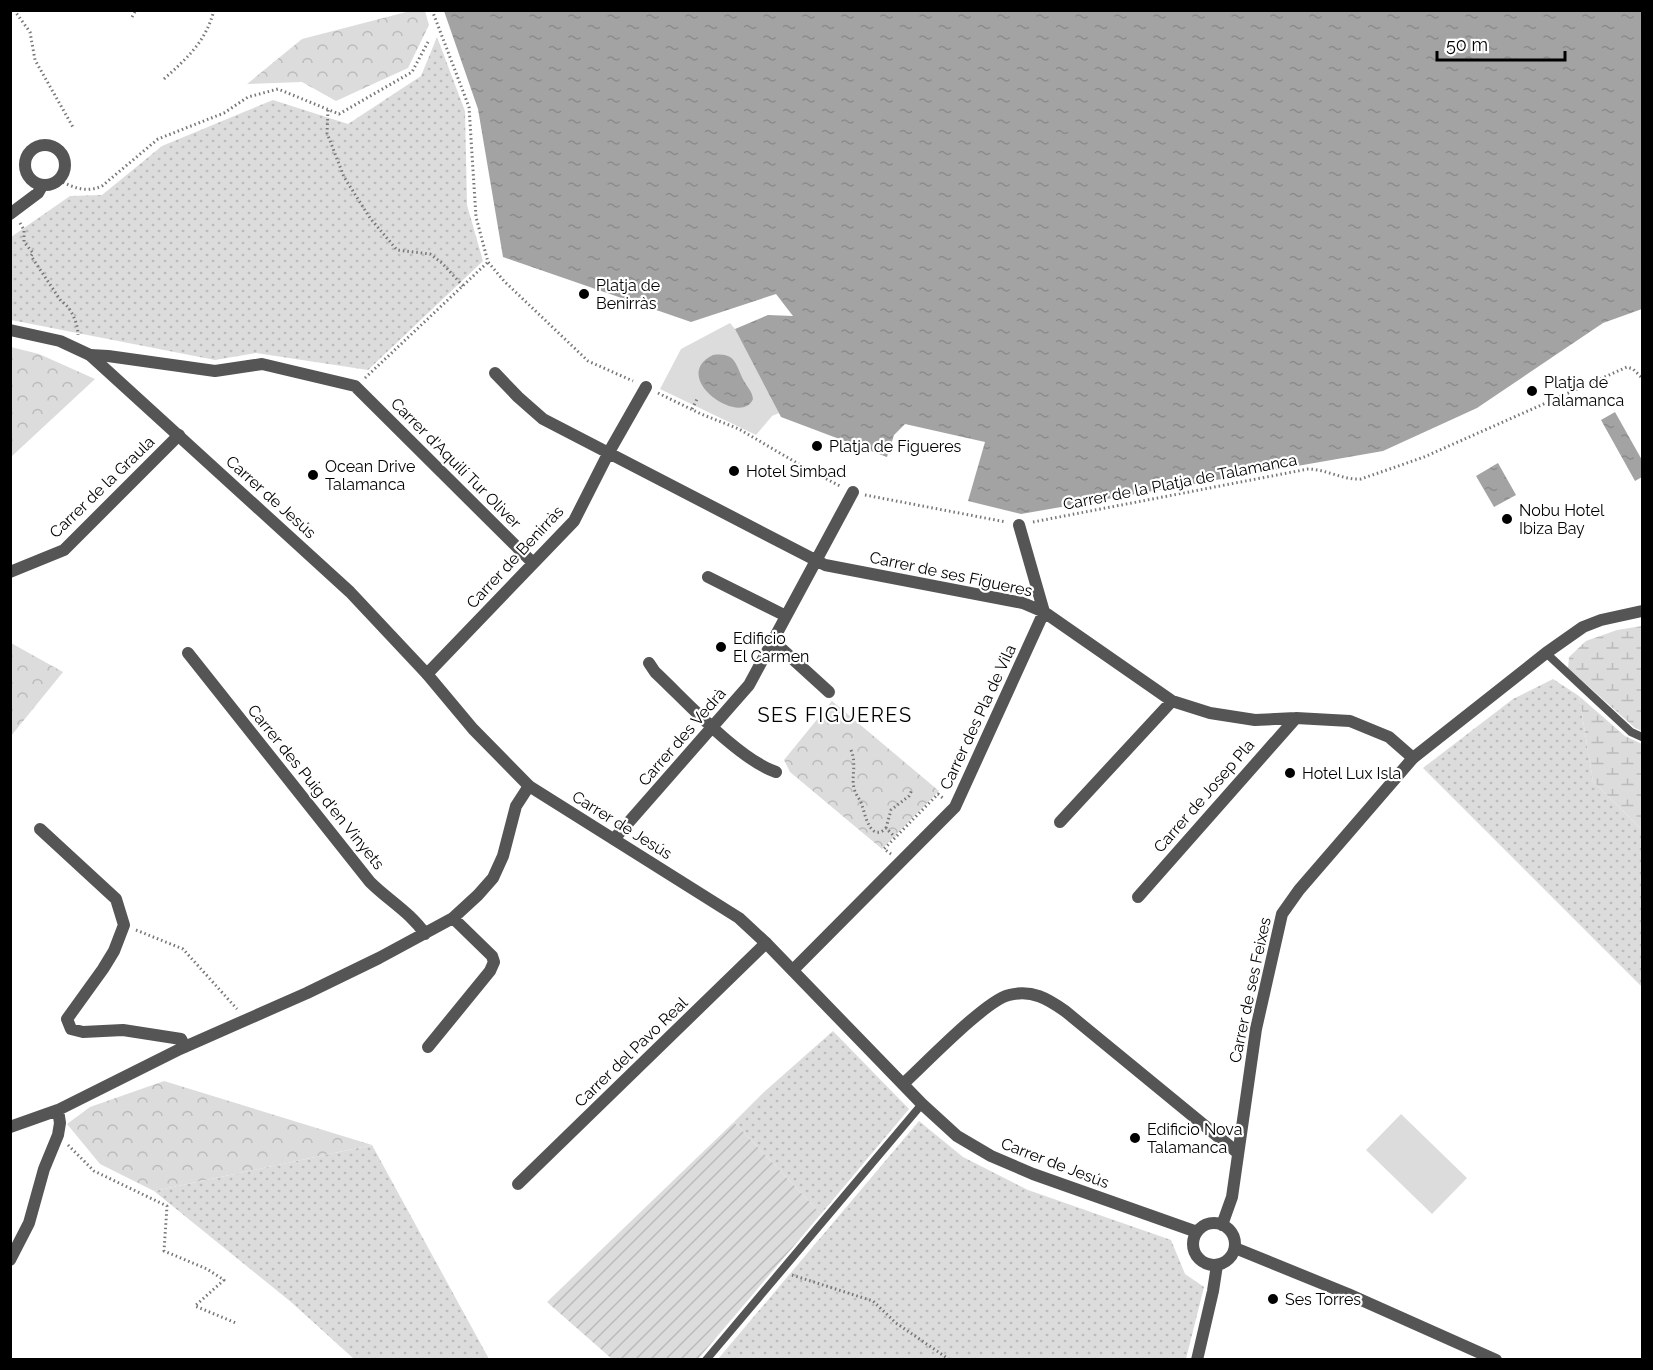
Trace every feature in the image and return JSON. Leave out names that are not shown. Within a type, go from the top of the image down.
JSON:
[{"type":"street","points":[[39,146],[53,146],[63,155],[65,168],[59,180],[54,184],[42,186],[30,179],[24,167],[28,154],[39,146]]},
{"type":"street","points":[[11,213],[33,197],[42,186]]},
{"type":"street","points":[[10,330],[60,340],[90,355],[215,371],[262,364],[355,386]]},
{"type":"street","name":"Carrer de Jesús","points":[[90,355],[350,592],[529,786],[739,918],[793,970],[922,1104],[957,1136],[990,1156],[1033,1174],[1197,1232]]},
{"type":"street","name":"Carrer de ses Figueres","points":[[495,373],[543,419],[825,565],[1023,603],[1044,612],[1172,701],[1210,712],[1255,720],[1296,718],[1350,721],[1389,737],[1413,758]]},
{"type":"street","name":"Carrer d'Aquilí Tur Oliver","points":[[355,386],[533,563]]},
{"type":"street","name":"Carrer de Benirràs","points":[[427,674],[574,521],[609,452],[646,387]]},
{"type":"street","name":"Carrer de la Graula","points":[[10,572],[64,550],[179,435]]},
{"type":"street","name":"Carrer des Vedrà","points":[[614,839],[749,685],[853,492]]},
{"type":"street","points":[[1019,525],[1044,612]]},
{"type":"street","points":[[708,577],[786,616]]},
{"type":"street","name":"Carrer de ses Feixes","points":[[1222,1225],[1232,1197],[1256,1029],[1282,914],[1299,890],[1413,758],[1546,653],[1583,627],[1642,611]]},
{"type":"street","name":"Carrer des Pla de Vila","points":[[793,970],[955,807],[1044,612]]},
{"type":"street","points":[[773,641],[829,692]]},
{"type":"street","name":"Carrer des Puig d'en Vinyets","points":[[188,653],[370,882],[390,901],[416,920],[425,934]]},
{"type":"street","points":[[649,663],[655,672],[713,727],[760,767],[776,772]]},
{"type":"street","points":[[1060,822],[1172,701]]},
{"type":"street","name":"Carrer de Josep Pla","points":[[1138,897],[1296,718]]},
{"type":"street","points":[[13,1124],[58,1110],[184,1047],[379,958],[453,918],[493,878],[503,856],[516,806],[529,786]]},
{"type":"street","points":[[40,829],[116,899],[124,925],[114,951],[67,1019],[71,1029],[84,1032],[123,1030],[181,1039],[184,1047]]},
{"type":"street","points":[[428,1047],[490,971],[494,962],[492,956],[453,918]]},
{"type":"street","name":"Carrer del Pavo Real","points":[[518,1184],[766,943]]},
{"type":"street","points":[[903,1084],[991,1003],[1009,995],[1029,994],[1046,998],[1065,1011],[1238,1153]]},
{"type":"street","points":[[10,1260],[29,1223],[44,1169],[58,1135],[58,1110]]},
{"type":"street","points":[[1208,1224],[1222,1225],[1232,1234],[1235,1248],[1229,1260],[1210,1265],[1198,1258],[1192,1245],[1197,1232],[1208,1224]]},
{"type":"street","points":[[1235,1248],[1348,1294],[1496,1359]]},
{"type":"street","points":[[1197,1359],[1217,1265]]},
{"type":"lane","points":[[1546,653],[1631,732],[1642,737]]},
{"type":"lane","points":[[706,1359],[922,1104]]},
{"type":"path","points":[[14,10],[30,32],[35,60],[74,129]]},
{"type":"path","points":[[132,17],[136,10]]},
{"type":"path","points":[[164,80],[195,51],[211,21],[214,10]]},
{"type":"path","points":[[432,10],[470,107],[476,217],[488,262],[504,281],[588,362],[739,429],[807,469],[853,492],[1019,525]]},
{"type":"path","points":[[59,180],[73,188],[93,190],[102,186],[158,139],[224,113],[248,97],[278,89],[339,114],[412,72],[428,42]]},
{"type":"path","points":[[328,110],[327,133],[331,144],[344,177],[370,218],[397,250],[430,254],[442,263],[463,286]]},
{"type":"path","points":[[11,213],[24,230],[24,242],[33,253],[31,256],[61,301],[67,305],[78,327],[78,348]]},
{"type":"path","points":[[355,386],[488,262]]},
{"type":"path","name":"Carrer de la Platja de Talamanca","points":[[1019,525],[1308,469],[1321,469],[1351,479],[1360,479],[1424,457],[1627,367],[1642,378]]},
{"type":"path","points":[[692,410],[697,399]]},
{"type":"path","points":[[851,750],[855,759],[854,788],[871,829],[882,832],[886,828],[891,810],[909,796],[912,790]]},
{"type":"path","points":[[899,862],[884,849],[938,794],[955,807]]},
{"type":"path","points":[[886,828],[895,837]]},
{"type":"path","points":[[124,925],[183,949],[246,1020]]},
{"type":"path","points":[[58,1135],[94,1171],[167,1206],[164,1251],[207,1269],[224,1280],[195,1306],[236,1323]]},
{"type":"path","points":[[780,1271],[873,1301],[897,1323],[950,1359]]},
{"type":"green space","points":[[414,10],[425,11],[429,25],[408,68],[336,101],[302,82],[247,84],[302,39]]},
{"type":"green space","points":[[437,37],[465,111],[467,205],[483,261],[368,370],[256,353],[215,360],[11,320],[11,237],[70,196],[102,195],[162,146],[273,100],[348,124],[421,76]]},
{"type":"green space","points":[[730,323],[779,413],[772,416],[756,435],[660,389],[681,349]]},
{"type":"green space","points":[[11,347],[39,354],[95,379],[11,457]]},
{"type":"green space","points":[[1642,626],[1642,731],[1635,728],[1568,668],[1569,657],[1586,641],[1617,630]]},
{"type":"green space","points":[[11,643],[63,672],[11,736]]},
{"type":"green space","points":[[1553,679],[1579,696],[1593,781],[1642,830],[1642,987],[1423,768],[1513,699]]},
{"type":"green space","points":[[1579,696],[1625,736],[1642,744],[1642,830],[1593,781]]},
{"type":"green space","points":[[832,701],[939,791],[882,849],[790,772],[784,760]]},
{"type":"green space","points":[[833,1031],[909,1109],[821,1214],[734,1122]]},
{"type":"green space","points":[[164,1081],[372,1145],[154,1191],[100,1164],[67,1124],[90,1107]]},
{"type":"green space","points":[[1401,1114],[1467,1178],[1432,1214],[1366,1150]]},
{"type":"green space","points":[[919,1121],[963,1157],[1028,1190],[1171,1240],[1185,1274],[1204,1287],[1186,1359],[718,1359]]},
{"type":"green space","points":[[734,1122],[821,1214],[698,1359],[612,1359],[547,1302]]},
{"type":"green space","points":[[372,1145],[488,1360],[354,1359],[291,1302],[154,1191]]},
{"type":"water","points":[[444,11],[1642,11],[1642,309],[1603,323],[1477,408],[1383,451],[1021,514],[968,501],[985,442],[905,424],[894,435],[887,457],[781,417],[735,329],[768,315],[793,316],[776,294],[691,322],[503,257],[478,109]]},
{"type":"water","points":[[713,355],[726,355],[734,360],[753,399],[746,406],[735,407],[723,404],[703,386],[699,375],[701,364]]},
{"type":"water","points":[[1615,412],[1642,460],[1642,477],[1635,481],[1601,420]]},
{"type":"water","points":[[1498,463],[1516,495],[1494,507],[1476,476]]},
{"type":"place","name":"Platja de Benirràs","points":[[584,294]]},
{"type":"place","name":"Platja de Talamanca","points":[[1532,391]]},
{"type":"place","name":"Platja de Figueres","points":[[817,446]]},
{"type":"place","name":"Hotel Simbad","points":[[734,471]]},
{"type":"place","name":"Ocean Drive Talamanca","points":[[313,475]]},
{"type":"place","name":"Nobu Hotel Ibiza Bay","points":[[1507,519]]},
{"type":"place","name":"Edificio El Carmen","points":[[721,647]]},
{"type":"place","name":"Hotel Lux Isla","points":[[1290,773]]},
{"type":"place","name":"Edificio Nova Talamanca","points":[[1135,1138]]},
{"type":"place","name":"Ses Torres","points":[[1273,1299]]},
{"type":"district","name":"SES FIGUERES","points":[[835,715]]}]
